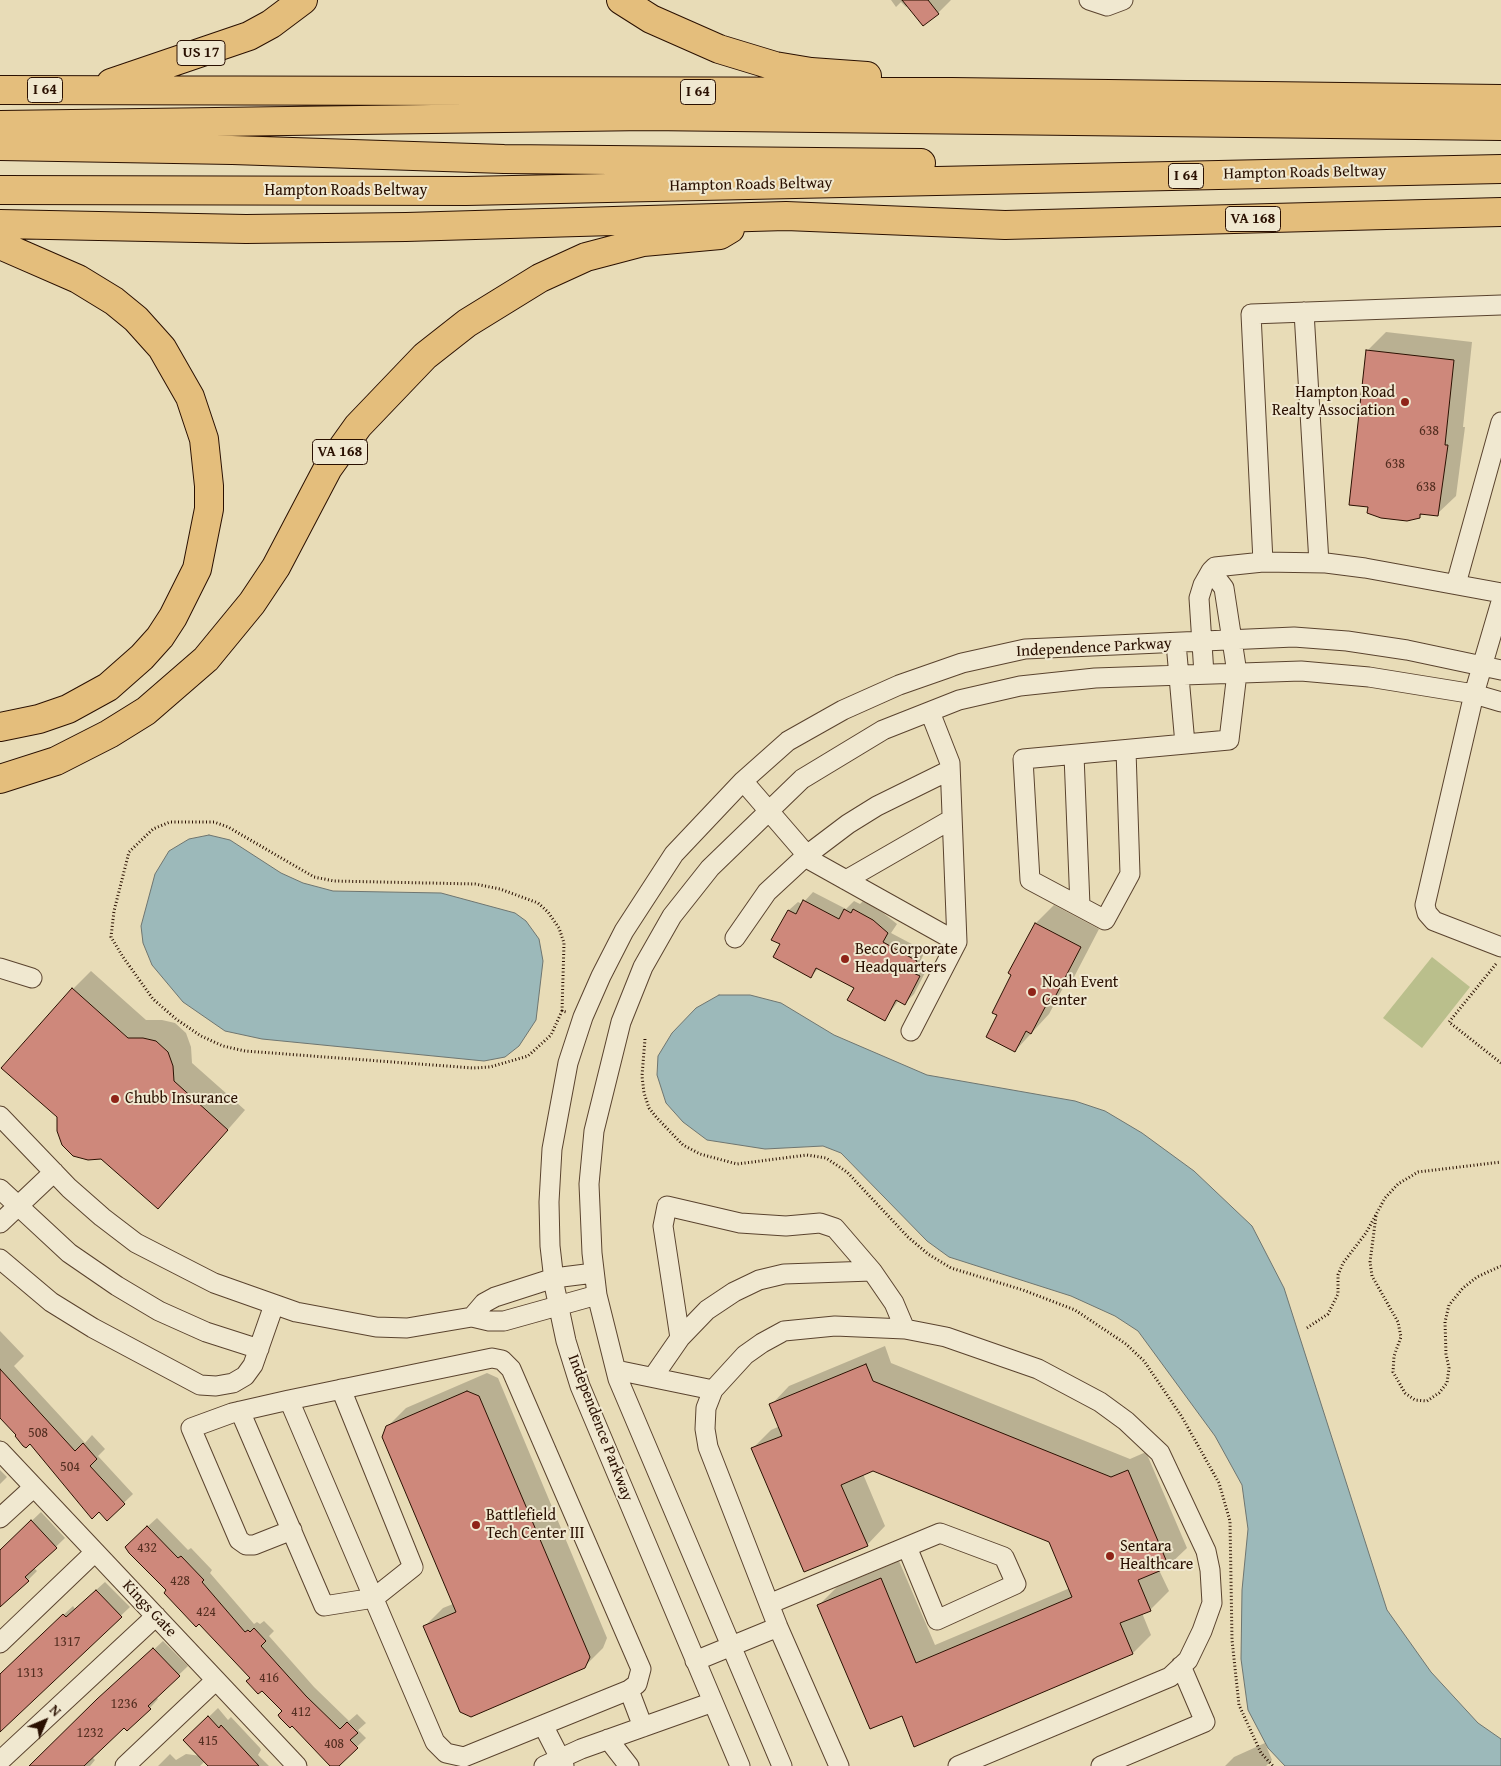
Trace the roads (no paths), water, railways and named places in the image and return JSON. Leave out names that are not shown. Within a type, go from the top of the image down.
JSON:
[{"type":"highway","name":"US 17","points":[[90,90],[249,36],[271,24],[303,0]]},
{"type":"highway","points":[[621,0],[651,18],[719,49],[775,66],[811,72],[878,76],[1083,75],[1305,98]]},
{"type":"highway","name":"I 64","points":[[0,90],[952,92],[1501,99]]},
{"type":"highway","points":[[0,126],[647,116],[1501,126]]},
{"type":"highway","points":[[0,146],[222,150],[504,159],[782,163],[1086,163],[1501,159]]},
{"type":"highway","name":"Hampton Roads Beltway","points":[[0,190],[476,191],[1501,169]]},
{"type":"highway","name":"VA 168","points":[[0,779],[56,761],[110,734],[146,710],[206,659],[252,603],[276,567],[328,468],[358,426],[424,356],[466,323],[540,278],[586,257],[643,242],[720,235],[750,216],[1005,225],[1501,212]]},
{"type":"highway","points":[[0,224],[246,229],[406,227],[750,216]]},
{"type":"highway","points":[[0,245],[78,279],[114,301],[136,319],[162,348],[190,397],[204,440],[209,486],[209,510],[197,569],[173,617],[160,637],[131,668],[100,691],[68,709],[39,719],[0,727]]},
{"type":"street","points":[[1088,0],[1107,6],[1122,0]]},
{"type":"street","points":[[1263,562],[1251,314],[1501,305]]},
{"type":"street","points":[[1304,312],[1319,563]]},
{"type":"street","points":[[1456,584],[1501,422]]},
{"type":"street","points":[[1204,674],[1200,642],[1199,598],[1203,585],[1211,571],[1215,568],[1263,562],[1319,563],[1365,568],[1501,593]]},
{"type":"street","points":[[1126,750],[1130,874],[1105,920],[1030,880],[1023,759],[1229,740],[1237,673],[1224,588],[1211,571]]},
{"type":"street","points":[[1501,602],[1492,668],[1474,694],[1425,905],[1426,914],[1434,921],[1501,946]]},
{"type":"street","name":"Independence Parkway","points":[[740,1766],[580,1386],[566,1341],[554,1278],[549,1202],[552,1149],[568,1064],[583,1017],[624,931],[670,861],[711,812],[788,741],[843,710],[899,685],[962,663],[1024,649],[1294,637],[1347,641],[1407,650],[1492,668]]},
{"type":"street","points":[[1176,643],[1185,744]]},
{"type":"street","name":"Independence Parkway","points":[[782,1766],[616,1370],[597,1295],[594,1273],[589,1184],[594,1131],[622,1022],[643,967],[672,916],[710,868],[802,779],[883,730],[960,700],[1020,686],[1095,678],[1301,671],[1369,677],[1474,694],[1501,702]]},
{"type":"street","points":[[911,1031],[957,942],[950,763],[930,712]]},
{"type":"street","points":[[1074,755],[1080,906]]},
{"type":"street","points":[[735,938],[767,892],[807,855],[848,824],[877,806],[950,770]]},
{"type":"street","points":[[743,781],[812,861],[957,942]]},
{"type":"street","points":[[846,880],[952,819]]},
{"type":"street","points":[[0,968],[32,978]]},
{"type":"street","points":[[0,1116],[54,1172],[102,1217],[136,1243],[214,1283],[296,1312],[384,1327],[407,1328],[472,1317],[489,1321],[504,1321],[597,1295]]},
{"type":"street","points":[[0,1223],[54,1172]]},
{"type":"street","points":[[0,1189],[69,1253],[116,1286],[159,1311],[206,1332],[259,1349]]},
{"type":"street","points":[[680,1338],[663,1226],[667,1206],[740,1223],[786,1226],[827,1225],[835,1228],[872,1271],[894,1303],[905,1329]]},
{"type":"street","points":[[0,1259],[51,1302],[93,1328],[200,1386],[216,1386],[233,1382],[245,1376],[253,1365],[274,1305]]},
{"type":"street","points":[[653,1377],[680,1338],[707,1310],[734,1292],[759,1280],[784,1274],[872,1271]]},
{"type":"street","points":[[472,1317],[484,1303],[495,1297],[554,1278],[594,1273]]},
{"type":"street","points":[[839,1766],[778,1627],[708,1447],[706,1408],[713,1390],[745,1356],[762,1343],[784,1332],[835,1326],[905,1329],[946,1337],[1038,1369],[1100,1402],[1126,1421],[1160,1453],[1206,1551],[1210,1570],[1212,1603],[1199,1638],[1188,1660],[1170,1677],[958,1766]]},
{"type":"street","points":[[289,1400],[435,1742],[446,1753],[464,1757],[629,1690],[638,1684],[641,1669],[511,1369],[502,1360],[492,1358],[289,1400],[240,1411],[191,1428],[239,1540],[246,1545],[254,1545],[292,1530]]},
{"type":"street","points":[[616,1370],[713,1390]]},
{"type":"street","points":[[240,1411],[324,1606],[374,1598],[414,1567],[341,1389]]},
{"type":"street","name":"Kings Gate","points":[[0,1451],[297,1766]]},
{"type":"street","points":[[0,1518],[34,1487]]},
{"type":"street","points":[[769,1604],[940,1533],[1004,1557],[1016,1584],[937,1620],[907,1547]]},
{"type":"street","points":[[0,1643],[95,1552]]},
{"type":"street","points":[[0,1761],[156,1616]]},
{"type":"street","points":[[695,1661],[778,1627]]},
{"type":"street","points":[[1101,1766],[1205,1722],[1181,1666]]},
{"type":"street","points":[[125,1766],[216,1680]]},
{"type":"street","points":[[629,1690],[643,1727]]},
{"type":"street","points":[[543,1725],[556,1764],[608,1739],[713,1702]]},
{"type":"street","points":[[608,1739],[629,1766]]},
{"type":"water","points":[[209,835],[230,840],[281,873],[303,883],[333,891],[441,893],[515,913],[526,921],[539,939],[543,961],[536,1020],[519,1046],[505,1057],[484,1061],[262,1039],[225,1031],[183,1002],[152,965],[143,943],[141,926],[155,874],[169,851],[189,839]]},
{"type":"water","points":[[719,995],[750,995],[781,1003],[834,1035],[927,1075],[1075,1101],[1105,1111],[1142,1133],[1194,1171],[1252,1226],[1284,1288],[1387,1610],[1431,1672],[1478,1723],[1501,1739],[1501,1766],[1285,1766],[1268,1748],[1248,1710],[1241,1659],[1242,1590],[1248,1529],[1242,1485],[1215,1436],[1138,1331],[1115,1316],[1071,1296],[949,1257],[927,1241],[841,1153],[823,1146],[765,1149],[707,1140],[683,1122],[666,1103],[657,1075],[658,1056],[672,1033],[696,1008]]},
{"type":"place","name":"Hampton Road Realty Association","points":[[1405,402]]},
{"type":"place","name":"Beco Corporate Headquarters","points":[[845,959]]},
{"type":"place","name":"Noah Event Center","points":[[1032,992]]},
{"type":"place","name":"Chubb Insurance","points":[[115,1099]]},
{"type":"place","name":"Battlefield Tech Center III","points":[[476,1525]]},
{"type":"place","name":"Sentara Healthcare","points":[[1110,1556]]}]
